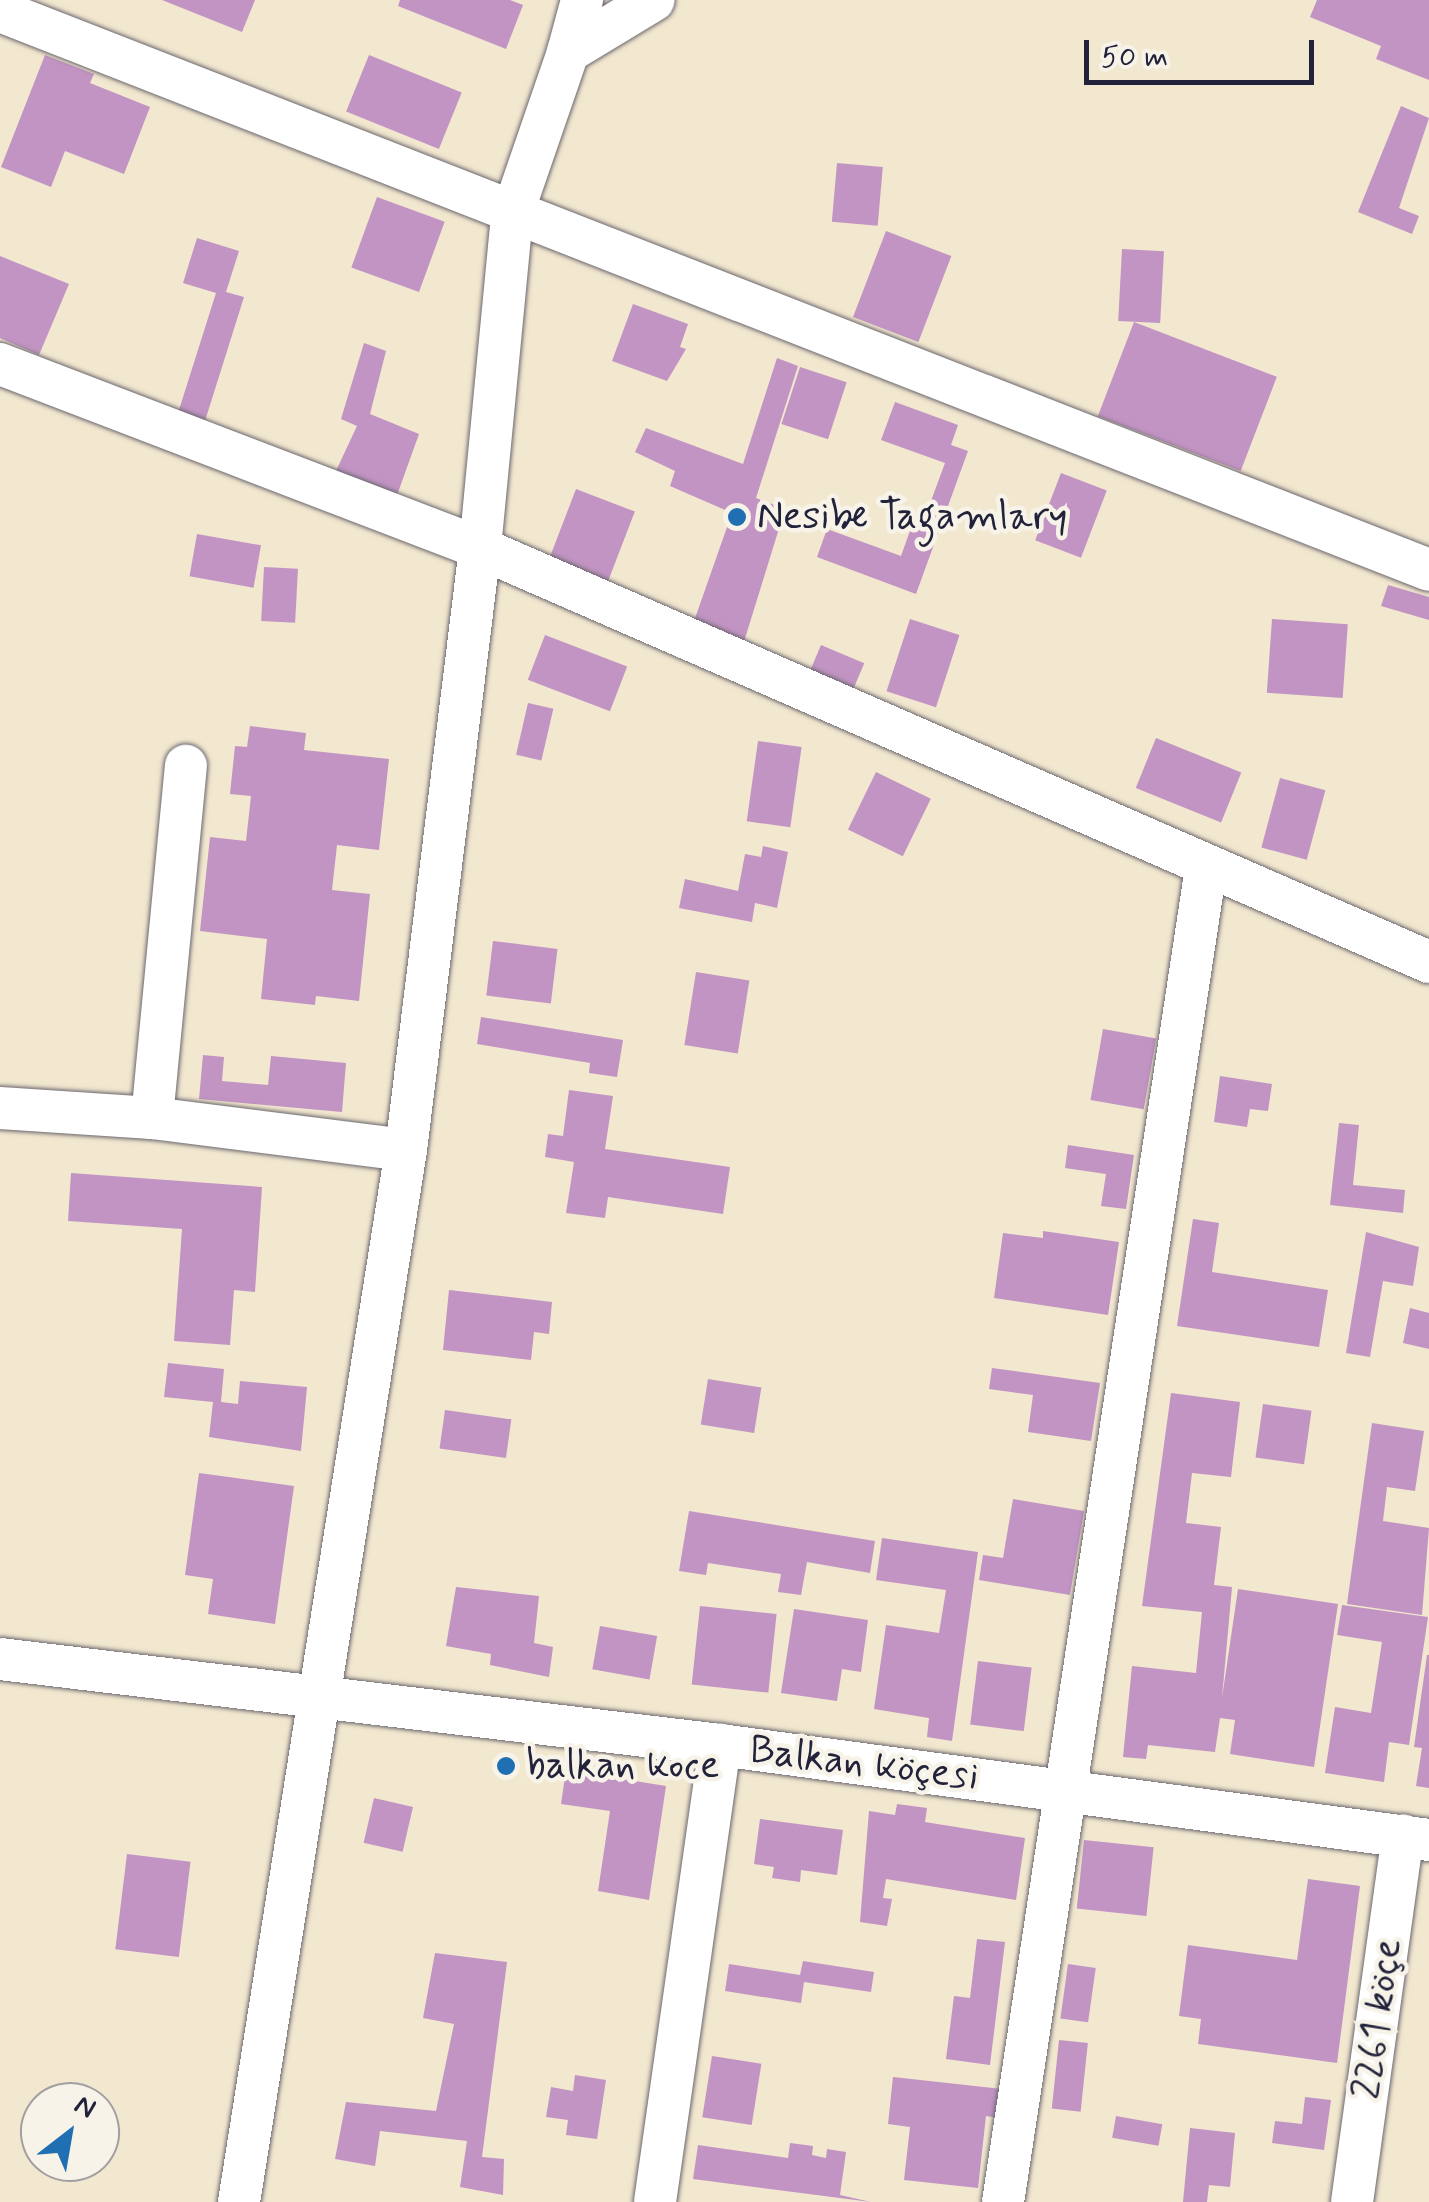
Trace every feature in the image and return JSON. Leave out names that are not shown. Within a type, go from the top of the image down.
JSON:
[{"type":"street","points":[[239,2202],[315,1694],[406,1150],[480,548],[512,215],[582,0]]},
{"type":"street","points":[[568,52],[654,0]]},
{"type":"street","points":[[0,12],[1429,570]]},
{"type":"street","points":[[0,364],[480,548],[1206,868],[1429,962]]},
{"type":"street","points":[[152,1118],[186,766]]},
{"type":"street","points":[[1003,2202],[1206,868]]},
{"type":"street","points":[[0,1108],[152,1118],[406,1150]]},
{"type":"street","name":"Balkan köçesi","points":[[0,1660],[315,1694],[1416,1838]]},
{"type":"street","points":[[655,2202],[720,1745]]},
{"type":"street","name":"2261 köçe","points":[[1352,2202],[1416,1838]]},
{"type":"building","points":[[162,0],[255,0],[242,32]]},
{"type":"building","points":[[400,0],[510,0],[523,5],[506,49],[398,6]]},
{"type":"building","points":[[1317,0],[1429,0],[1429,80],[1376,59],[1381,46],[1310,17]]},
{"type":"building","points":[[45,55],[94,74],[90,83],[150,107],[124,174],[65,151],[51,187],[1,167]]},
{"type":"building","points":[[369,55],[462,92],[439,149],[346,112]]},
{"type":"building","points":[[1401,106],[1429,118],[1399,208],[1419,216],[1412,234],[1358,212]]},
{"type":"building","points":[[837,163],[883,167],[878,226],[832,222]]},
{"type":"building","points":[[377,197],[445,222],[419,292],[351,267]]},
{"type":"building","points":[[886,231],[951,256],[918,342],[853,317]]},
{"type":"building","points":[[197,238],[239,251],[226,292],[244,297],[205,421],[178,413],[216,293],[183,283]]},
{"type":"building","points":[[1122,249],[1164,251],[1160,323],[1118,321]]},
{"type":"building","points":[[0,256],[69,284],[39,355],[0,338]]},
{"type":"building","points":[[633,304],[688,324],[680,347],[686,349],[667,381],[612,361]]},
{"type":"building","points":[[1134,322],[1277,377],[1241,471],[1098,416]]},
{"type":"building","points":[[364,343],[386,351],[370,414],[419,434],[396,498],[335,473],[357,426],[341,419]]},
{"type":"building","points":[[777,358],[798,366],[756,498],[785,509],[743,645],[693,624],[732,513],[670,486],[675,471],[635,452],[646,428],[743,464]]},
{"type":"building","points":[[800,367],[847,382],[828,439],[781,424]]},
{"type":"building","points":[[895,402],[958,425],[951,445],[968,451],[916,594],[817,557],[827,529],[901,556],[916,514],[925,517],[945,463],[881,440]]},
{"type":"building","points":[[1061,473],[1107,491],[1081,558],[1035,540]]},
{"type":"building","points":[[576,489],[635,512],[607,585],[548,563]]},
{"type":"building","points":[[197,534],[261,545],[254,588],[190,576]]},
{"type":"building","points":[[264,567],[298,569],[295,623],[261,621]]},
{"type":"building","points":[[1388,585],[1429,597],[1429,620],[1381,606]]},
{"type":"building","points":[[910,619],[959,635],[936,707],[887,691]]},
{"type":"building","points":[[1272,619],[1348,624],[1343,698],[1267,693]]},
{"type":"building","points":[[545,635],[627,667],[610,711],[528,680]]},
{"type":"building","points":[[821,645],[864,663],[853,690],[810,672]]},
{"type":"building","points":[[528,703],[553,709],[541,760],[516,755]]},
{"type":"building","points":[[250,726],[306,733],[304,750],[389,759],[379,850],[337,845],[332,890],[370,894],[359,1001],[316,996],[315,1005],[261,999],[267,939],[200,931],[210,837],[246,841],[251,796],[230,794],[235,746],[247,747]]},
{"type":"building","points":[[1156,738],[1241,772],[1221,823],[1136,788]]},
{"type":"building","points":[[758,741],[802,747],[790,827],[747,821]]},
{"type":"building","points":[[876,772],[931,799],[903,856],[848,830]]},
{"type":"building","points":[[1280,778],[1325,790],[1307,860],[1261,848]]},
{"type":"building","points":[[763,846],[788,852],[777,908],[755,903],[752,922],[679,908],[685,879],[738,891],[745,854],[761,857]]},
{"type":"building","points":[[493,941],[558,949],[551,1004],[486,996]]},
{"type":"building","points":[[696,972],[749,980],[738,1054],[684,1045]]},
{"type":"building","points":[[481,1017],[623,1040],[617,1077],[589,1073],[590,1063],[477,1044]]},
{"type":"building","points":[[1103,1029],[1156,1038],[1144,1109],[1090,1100]]},
{"type":"building","points":[[203,1055],[224,1057],[222,1081],[268,1085],[271,1056],[346,1063],[342,1112],[199,1099]]},
{"type":"building","points":[[1220,1076],[1272,1084],[1268,1111],[1250,1109],[1247,1127],[1214,1122]]},
{"type":"building","points":[[569,1090],[613,1096],[605,1149],[730,1167],[723,1214],[608,1197],[605,1218],[566,1213],[574,1162],[545,1157],[548,1134],[563,1136]]},
{"type":"building","points":[[1339,1123],[1359,1125],[1353,1185],[1405,1190],[1403,1213],[1330,1205]]},
{"type":"building","points":[[1068,1145],[1134,1155],[1126,1209],[1101,1206],[1106,1174],[1065,1168]]},
{"type":"building","points":[[71,1173],[262,1187],[255,1292],[234,1290],[230,1345],[174,1341],[182,1229],[68,1221]]},
{"type":"building","points":[[1193,1219],[1219,1223],[1212,1272],[1328,1290],[1319,1347],[1177,1326]]},
{"type":"building","points":[[1043,1231],[1119,1242],[1108,1315],[994,1298],[1003,1233],[1043,1238]]},
{"type":"building","points":[[1366,1232],[1419,1247],[1413,1286],[1383,1281],[1370,1357],[1346,1353]]},
{"type":"building","points":[[449,1290],[552,1302],[549,1334],[534,1332],[531,1360],[443,1350]]},
{"type":"building","points":[[1410,1308],[1429,1313],[1429,1349],[1403,1343]]},
{"type":"building","points":[[168,1363],[224,1369],[221,1402],[238,1404],[240,1381],[307,1387],[301,1451],[209,1437],[213,1402],[164,1397]]},
{"type":"building","points":[[992,1368],[1100,1383],[1091,1441],[1028,1432],[1033,1395],[989,1389]]},
{"type":"building","points":[[708,1379],[761,1387],[754,1433],[701,1424]]},
{"type":"building","points":[[1171,1393],[1240,1402],[1231,1477],[1192,1473],[1186,1523],[1221,1527],[1214,1585],[1232,1587],[1222,1698],[1238,1589],[1338,1604],[1314,1767],[1230,1754],[1235,1720],[1220,1718],[1215,1752],[1148,1745],[1146,1759],[1123,1757],[1132,1666],[1196,1673],[1202,1612],[1142,1606]]},
{"type":"building","points":[[1263,1404],[1312,1411],[1304,1464],[1255,1457]]},
{"type":"building","points":[[445,1410],[511,1419],[506,1458],[440,1449]]},
{"type":"building","points":[[1372,1423],[1424,1431],[1415,1491],[1387,1487],[1383,1521],[1429,1528],[1422,1615],[1347,1604]]},
{"type":"building","points":[[199,1473],[294,1486],[275,1624],[208,1614],[213,1579],[185,1575]]},
{"type":"building","points":[[1013,1499],[1084,1511],[1070,1595],[979,1580],[983,1555],[1003,1558]]},
{"type":"building","points":[[689,1511],[875,1541],[870,1573],[807,1562],[801,1595],[778,1592],[781,1574],[708,1563],[706,1575],[679,1571]]},
{"type":"building","points":[[882,1538],[978,1552],[952,1741],[927,1737],[929,1718],[874,1709],[886,1625],[939,1633],[946,1590],[876,1580]]},
{"type":"building","points":[[456,1587],[539,1596],[534,1643],[553,1647],[549,1677],[490,1665],[491,1654],[446,1646]]},
{"type":"building","points":[[1342,1605],[1428,1617],[1409,1745],[1389,1742],[1384,1782],[1325,1773],[1335,1707],[1371,1713],[1382,1642],[1337,1635]]},
{"type":"building","points":[[700,1606],[777,1614],[768,1693],[692,1685]]},
{"type":"building","points":[[794,1609],[868,1620],[861,1672],[842,1669],[837,1701],[781,1693]]},
{"type":"building","points":[[600,1626],[657,1636],[649,1679],[592,1669]]},
{"type":"building","points":[[1427,1655],[1429,1788],[1416,1786],[1422,1748],[1414,1747]]},
{"type":"building","points":[[978,1661],[1032,1668],[1024,1731],[970,1725]]},
{"type":"building","points":[[566,1770],[666,1786],[649,1900],[598,1891],[610,1811],[561,1804]]},
{"type":"building","points":[[374,1798],[413,1807],[403,1852],[364,1843]]},
{"type":"building","points":[[897,1804],[927,1808],[925,1822],[1025,1838],[1016,1900],[886,1879],[883,1898],[892,1899],[887,1926],[860,1922],[869,1811],[895,1815]]},
{"type":"building","points":[[760,1819],[843,1830],[837,1875],[801,1870],[800,1882],[772,1878],[774,1867],[754,1864]]},
{"type":"building","points":[[1084,1840],[1154,1847],[1146,1916],[1077,1909]]},
{"type":"building","points":[[127,1854],[191,1862],[179,1957],[115,1949]]},
{"type":"building","points":[[1308,1879],[1360,1886],[1337,2063],[1198,2044],[1201,2019],[1179,2016],[1188,1945],[1297,1960]]},
{"type":"building","points":[[977,1939],[1005,1942],[990,2065],[946,2059],[954,1996],[970,1998]]},
{"type":"building","points":[[435,1953],[507,1962],[482,2157],[504,2159],[503,2195],[460,2187],[467,2141],[380,2131],[375,2166],[335,2159],[346,2102],[436,2111],[454,2024],[423,2018]]},
{"type":"building","points":[[803,1961],[874,1972],[871,1992],[804,1982],[801,2003],[725,1991],[729,1964],[800,1975]]},
{"type":"building","points":[[1068,1964],[1096,1968],[1088,2022],[1060,2018]]},
{"type":"building","points":[[1059,2040],[1088,2043],[1081,2112],[1052,2109]]},
{"type":"building","points":[[712,2056],[761,2064],[752,2125],[702,2117]]},
{"type":"building","points":[[575,2075],[606,2080],[597,2139],[566,2135],[568,2120],[546,2117],[551,2087],[573,2091]]},
{"type":"building","points":[[893,2077],[1002,2089],[999,2118],[986,2116],[978,2188],[904,2180],[910,2127],[888,2124]]},
{"type":"building","points":[[1305,2097],[1331,2100],[1324,2150],[1272,2143],[1275,2121],[1302,2124]]},
{"type":"building","points":[[1116,2116],[1162,2124],[1158,2146],[1112,2138]]},
{"type":"building","points":[[1190,2128],[1235,2133],[1230,2187],[1209,2185],[1207,2202],[1183,2202]]},
{"type":"building","points":[[790,2143],[813,2146],[812,2155],[826,2158],[827,2149],[846,2152],[840,2195],[871,2202],[693,2179],[698,2145],[788,2158]]},
{"type":"place","name":"Nesibe Tagamlary","points":[[737,517]]},
{"type":"place","name":"balkan koce","points":[[506,1766]]}]
